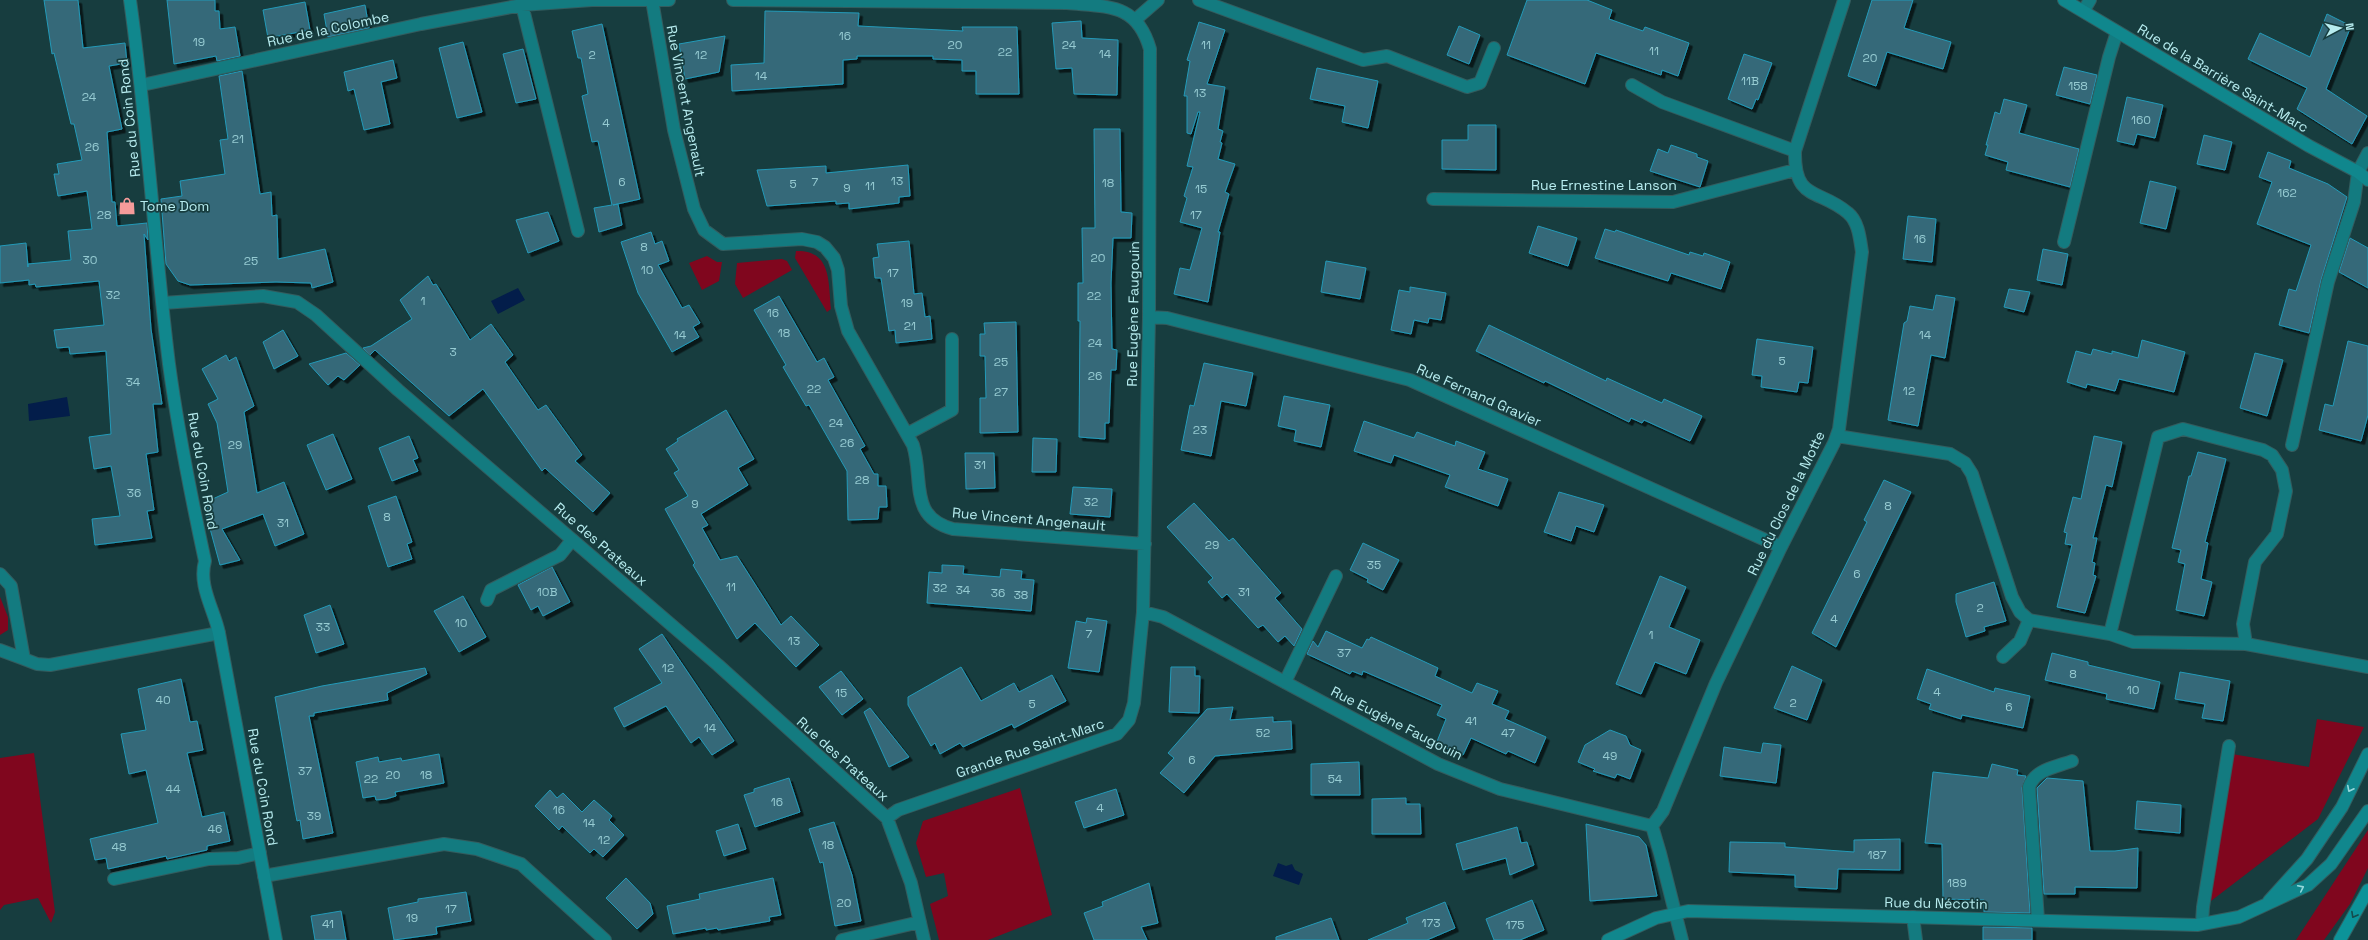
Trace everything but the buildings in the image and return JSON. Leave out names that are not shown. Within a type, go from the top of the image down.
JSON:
[{"type":"main road","points":[[2340,940],[2368,890]]},
{"type":"street","name":"Rue du Coin Rond","points":[[130,0],[142,84],[169,365],[187,480],[205,561],[202,572],[208,602],[216,615],[276,940]]},
{"type":"street","name":"Rue de la Colombe","points":[[142,84],[413,26],[522,5],[592,0],[669,0]]},
{"type":"street","name":"Rue Vincent Angenault","points":[[652,0],[674,130],[694,209],[704,230],[723,244],[802,239],[816,242],[826,247],[834,258],[838,270],[841,306],[848,331],[914,445],[918,460],[922,506],[927,516],[941,526],[953,529],[1145,544]]},
{"type":"street","points":[[733,0],[1067,1],[1108,7],[1124,12],[1135,20],[1158,0]]},
{"type":"street","points":[[1198,0],[1363,60],[1387,56],[1467,87],[1480,83],[1494,48]]},
{"type":"street","name":"Rue du Clos de la Motte","points":[[1652,826],[1663,811],[1716,682],[1781,547],[1837,436],[1862,252],[1859,232],[1849,213],[1808,191],[1800,182],[1795,170],[1795,151],[1844,0]]},
{"type":"street","name":"Rue de la Barrière Saint-Marc","points":[[2064,0],[2087,5],[2118,32],[2309,146],[2358,172],[2368,180]]},
{"type":"street","points":[[522,5],[578,231]]},
{"type":"street","name":"Rue Eugène Faugouin","points":[[1135,20],[1145,31],[1150,49],[1149,317],[1145,544],[1141,643]]},
{"type":"street","points":[[2064,242],[2109,57],[2118,32]]},
{"type":"street","points":[[1632,85],[1662,102],[1795,151]]},
{"type":"street","points":[[2292,445],[2328,282],[2354,202],[2358,172],[2368,153]]},
{"type":"street","name":"Rue Ernestine Lanson","points":[[1433,199],[1673,202],[1795,170]]},
{"type":"street","name":"Rue des Prateaux","points":[[163,303],[264,296],[297,302],[316,315],[398,390],[718,665],[887,818],[911,883],[924,940]]},
{"type":"street","name":"Rue Fernand Gravier","points":[[1149,317],[1167,318],[1410,380],[1781,547]]},
{"type":"street","points":[[907,434],[952,410],[952,339]]},
{"type":"street","points":[[2110,634],[2158,438],[2182,429],[2263,450],[2272,455],[2282,470],[2286,491],[2277,534],[2255,562],[2244,624],[2246,644]]},
{"type":"street","points":[[1837,436],[1950,454],[1965,463],[1972,474],[2012,598],[2020,612],[2029,620],[2110,634],[2133,642],[2246,644],[2368,667]]},
{"type":"street","points":[[487,600],[491,590],[560,555],[572,540]]},
{"type":"street","points":[[0,574],[11,586],[24,659]]},
{"type":"street","points":[[1285,682],[1336,576]]},
{"type":"street","name":"Rue Eugène Faugouin","points":[[1143,612],[1163,617],[1438,764],[1500,789],[1652,826]]},
{"type":"street","points":[[2003,657],[2020,641],[2029,620]]},
{"type":"street","points":[[0,650],[37,664],[50,665],[219,633]]},
{"type":"street","name":"Grande Rue Saint-Marc","points":[[887,818],[898,810],[1116,734],[1129,720],[1134,703],[1141,643]]},
{"type":"street","points":[[2202,923],[2202,907],[2229,746]]},
{"type":"street","name":"Rue du Nécotin","points":[[2266,905],[2307,859],[2342,807],[2368,754]]},
{"type":"street","points":[[2038,920],[2029,787],[2037,774],[2072,761]]},
{"type":"street","name":"Rue du Nécotin","points":[[1608,940],[1656,918],[1688,911],[2202,923],[2239,917],[2308,885],[2331,864],[2368,811]]},
{"type":"street","points":[[1652,826],[1682,940]]},
{"type":"street","points":[[264,876],[444,844],[477,848],[521,864],[605,940]]},
{"type":"street","points":[[114,879],[209,859],[238,858],[260,853]]},
{"type":"street","points":[[1913,917],[1916,940]]},
{"type":"street","points":[[842,940],[920,922]]},
{"type":"shaded area","points":[[796,251],[808,252],[816,256],[822,262],[826,270],[829,288],[831,309],[827,312],[795,258]]},
{"type":"shaded area","points":[[707,256],[717,262],[722,262],[719,281],[702,290],[689,263]]},
{"type":"shaded area","points":[[782,259],[787,261],[792,270],[743,298],[735,284],[737,263]]},
{"type":"shaded area","points":[[0,597],[8,617],[8,630],[0,635]]},
{"type":"shaded area","points":[[2317,719],[2364,727],[2318,819],[2207,904],[2232,754],[2309,767]]},
{"type":"shaded area","points":[[34,753],[55,912],[51,923],[38,898],[4,905],[0,910],[0,758]]},
{"type":"shaded area","points":[[1020,788],[1052,915],[988,940],[939,940],[930,904],[948,896],[944,873],[926,877],[916,843],[923,821]]},
{"type":"shaded area","points":[[2368,830],[2368,868],[2350,904],[2324,940],[2296,940]]},
{"type":"water","points":[[518,288],[525,300],[498,314],[491,301]]},
{"type":"water","points":[[67,397],[70,416],[29,421],[28,404]]},
{"type":"water","points":[[1278,863],[1286,866],[1292,864],[1295,870],[1303,874],[1299,885],[1273,876]]},
{"type":"place","name":"Tome Dom","points":[[127,206]]}]
